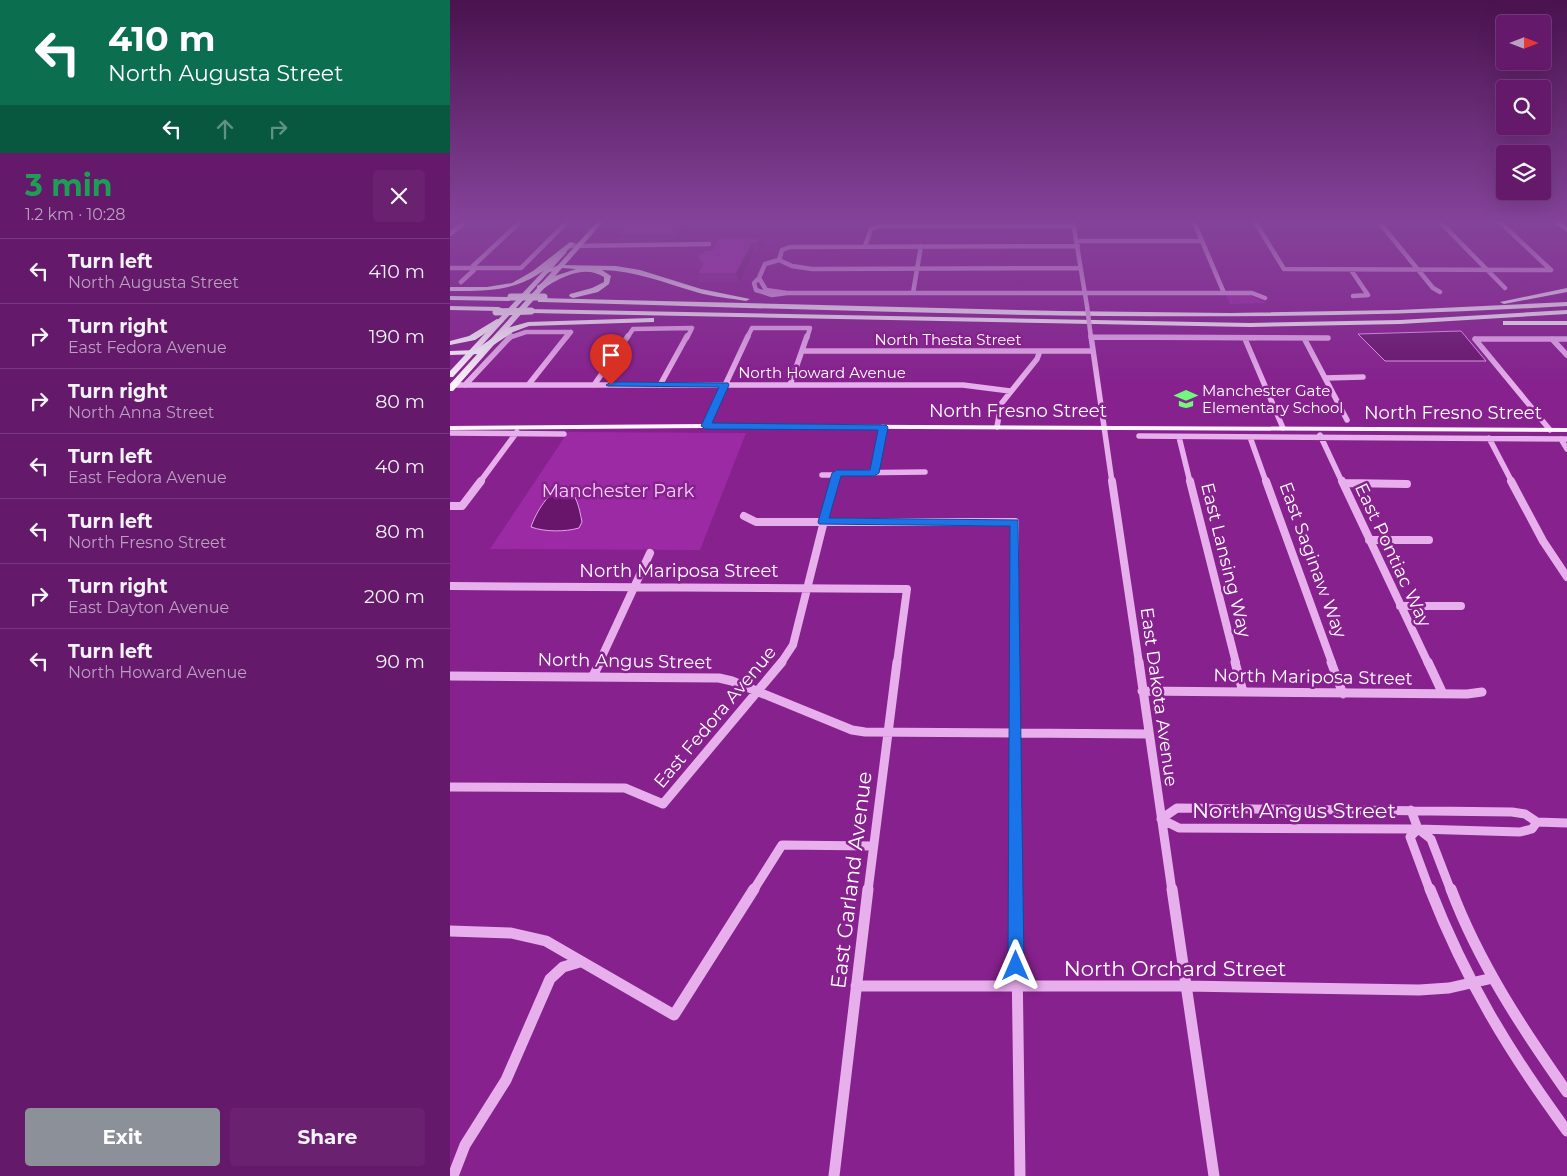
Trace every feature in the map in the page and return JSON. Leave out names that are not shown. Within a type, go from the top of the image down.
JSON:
[{"type":"highway","points":[[450,289],[495,288],[515,284],[528,277]]},
{"type":"highway","points":[[540,288],[558,277]]},
{"type":"highway","points":[[542,298],[585,294],[605,285],[608,277]]},
{"type":"highway","points":[[653,277],[688,288],[734,298],[890,309]]},
{"type":"highway","points":[[1423,312],[1514,300],[1567,290]]},
{"type":"highway","points":[[450,298],[542,298],[890,309],[1254,315],[1423,312],[1567,304]]},
{"type":"highway","points":[[450,308],[498,311],[1250,325],[1400,322],[1567,324]]},
{"type":"highway","points":[[450,316],[498,311]]},
{"type":"highway","points":[[1400,322],[1567,312]]},
{"type":"highway","points":[[450,353],[470,353],[488,346],[510,330],[534,323],[885,318]]},
{"type":"highway","points":[[450,344],[472,338],[500,321]]},
{"type":"main road","points":[[450,375],[541,277]]},
{"type":"main road","points":[[452,387],[551,277]]},
{"type":"main road","name":"North Fresno Street","points":[[450,422],[458,422],[469,426]]},
{"type":"main road","name":"North Fresno Street","points":[[450,428],[469,426],[519,430],[706,426],[1567,430]]},
{"type":"street","points":[[461,282],[467,277]]},
{"type":"street","points":[[759,277],[761,288],[765,292],[776,295],[1252,293],[1265,298]]},
{"type":"street","points":[[913,293],[916,277]]},
{"type":"street","name":"East Dakota Avenue","points":[[1082,277],[1214,1176]]},
{"type":"street","points":[[1217,277],[1224,293]]},
{"type":"street","points":[[1353,296],[1368,295],[1356,277]]},
{"type":"street","points":[[1424,277],[1440,292]]},
{"type":"street","points":[[1494,277],[1506,288]]},
{"type":"street","points":[[594,385],[633,329],[692,328],[660,385]]},
{"type":"street","points":[[706,426],[752,328],[810,328],[790,384]]},
{"type":"street","points":[[465,385],[505,340],[526,332],[571,332],[530,384]]},
{"type":"street","points":[[1091,338],[1328,338]]},
{"type":"street","points":[[1304,338],[1347,420]]},
{"type":"street","points":[[1245,339],[1284,428]]},
{"type":"street","points":[[1550,430],[1475,339],[1567,339]]},
{"type":"street","points":[[1552,339],[1567,355]]},
{"type":"street","name":"North Thesta Street","points":[[802,351],[1093,351]]},
{"type":"street","points":[[997,427],[1001,404],[1037,359],[1040,351]]},
{"type":"street","points":[[1325,378],[1363,377]]},
{"type":"street","name":"North Howard Avenue","points":[[452,387],[530,384],[963,385],[1010,391]]},
{"type":"street","points":[[874,473],[883,427]]},
{"type":"street","name":"East Pontiac Way","points":[[1317,428],[1443,694]]},
{"type":"street","points":[[450,433],[519,430],[564,434]]},
{"type":"street","points":[[450,506],[462,506],[519,430]]},
{"type":"street","points":[[1139,436],[1564,439],[1567,449]]},
{"type":"street","name":"East Lansing Way","points":[[1178,436],[1243,692]]},
{"type":"street","name":"East Saginaw Way","points":[[1250,437],[1343,694]]},
{"type":"street","points":[[1489,438],[1543,541],[1567,577]]},
{"type":"street","points":[[822,475],[835,475],[837,473],[925,472]]},
{"type":"street","name":"East Fedora Avenue","points":[[450,787],[625,788],[663,804],[789,653],[835,475]]},
{"type":"street","points":[[1343,483],[1407,484]]},
{"type":"street","points":[[744,516],[756,522],[1015,522],[1016,986],[1020,1176]]},
{"type":"street","points":[[1369,540],[1429,540]]},
{"type":"street","points":[[593,676],[650,553]]},
{"type":"street","name":"North Mariposa Street","points":[[450,586],[907,589]]},
{"type":"street","name":"East Garland Avenue","points":[[834,1176],[873,846],[907,589]]},
{"type":"street","points":[[1400,606],[1461,606]]},
{"type":"street","name":"North Angus Street","points":[[450,676],[719,678],[732,681],[852,730],[1016,734],[1149,734]]},
{"type":"street","name":"North Mariposa Street","points":[[1142,692],[1343,694],[1482,692]]},
{"type":"street","name":"North Angus Street","points":[[1537,822],[1532,829],[1520,832],[1418,829],[1179,828],[1161,819],[1177,808],[1411,810],[1512,812],[1525,814],[1537,822],[1567,823]]},
{"type":"street","points":[[1411,810],[1418,829],[1431,839],[1452,893],[1493,978],[1530,1039],[1567,1092]]},
{"type":"street","points":[[1418,829],[1410,838],[1431,894],[1472,983],[1505,1041],[1567,1131]]},
{"type":"street","points":[[450,931],[508,931],[530,935],[546,941],[674,1015],[782,845],[873,846]]},
{"type":"street","points":[[453,1176],[465,1145],[506,1080],[550,979],[563,967],[580,962]]},
{"type":"street","name":"North Orchard Street","points":[[856,986],[1185,986],[1419,990],[1449,988],[1493,978]]},
{"type":"green space","points":[[1226,295],[1249,295],[1267,303],[1230,304]]},
{"type":"green space","name":"Manchester Park","points":[[568,432],[746,433],[700,550],[490,549]]},
{"type":"shaded area","points":[[1461,331],[1486,361],[1385,361],[1358,334]]},
{"type":"shaded area","points":[[564,485],[572,492],[577,501],[582,522],[579,528],[555,531],[531,527],[544,503],[553,492]]},
{"type":"place","name":"Manchester Gate Elementary School","points":[[1186,399]]},
{"type":"route","points":[[611,385],[724,385],[706,426],[883,427],[874,473],[837,473],[823,522],[1015,522],[1016,966]]}]
